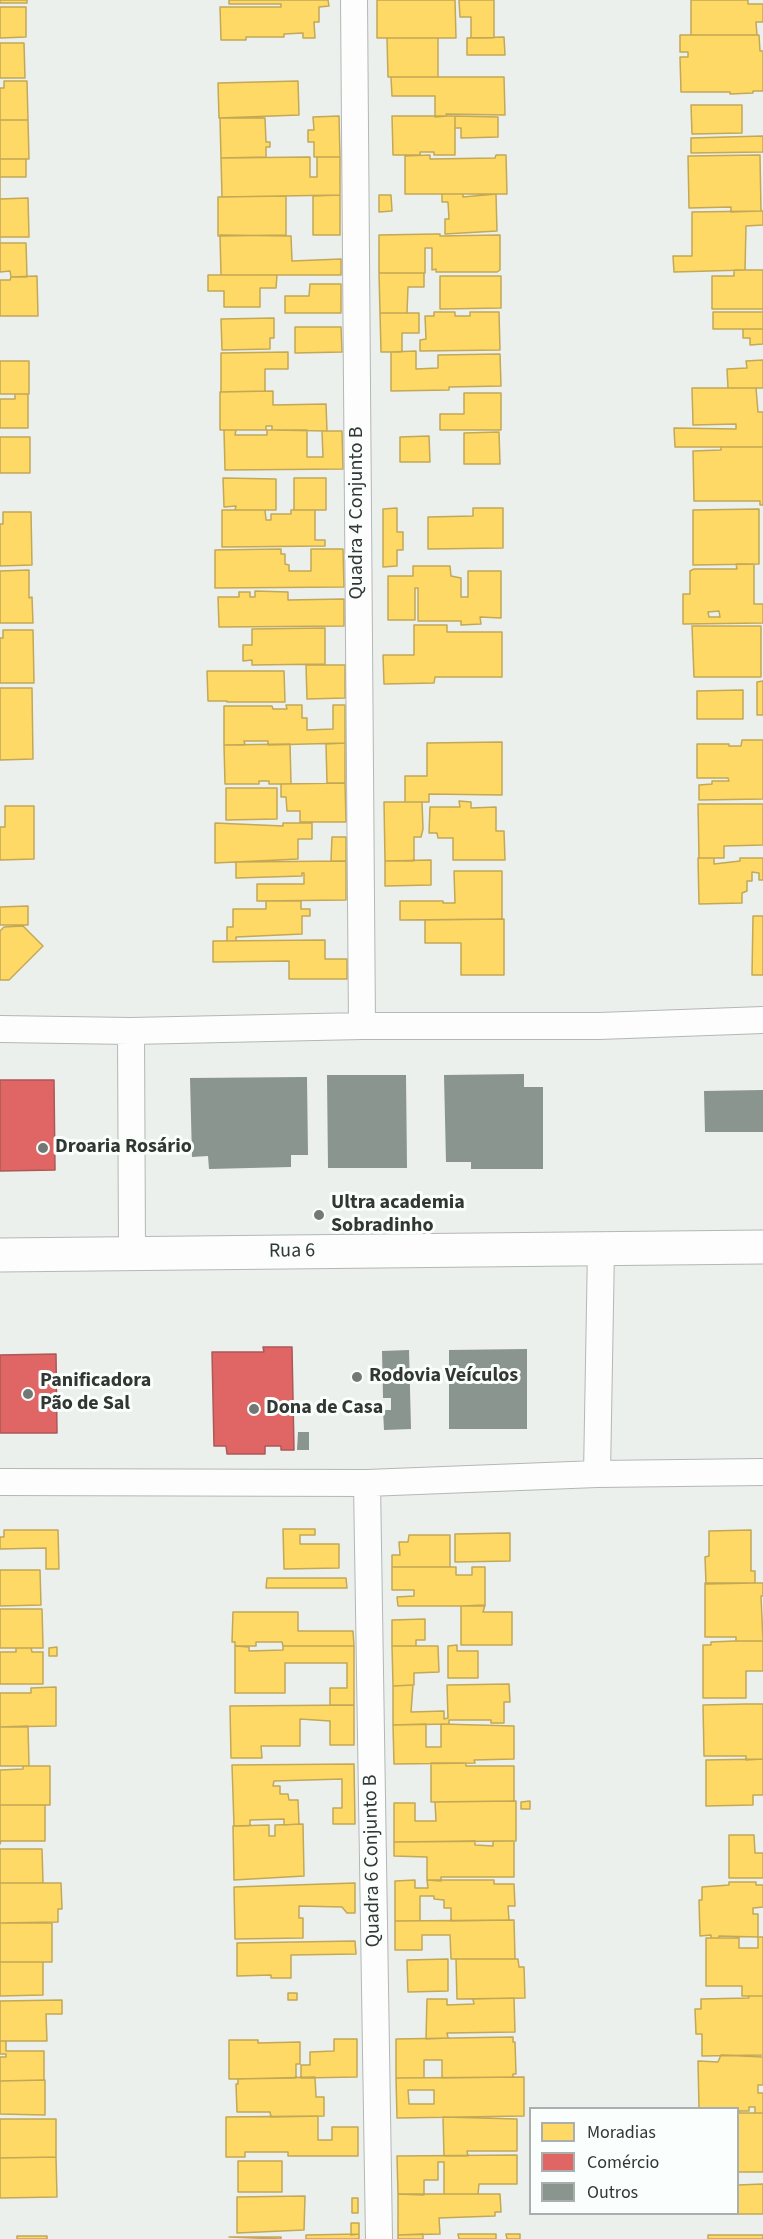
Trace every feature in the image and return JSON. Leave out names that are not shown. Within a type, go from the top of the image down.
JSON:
[{"type":"street","name":"Quadra 4 Conjunto B","points":[[354,0],[362,1026]]},
{"type":"street","points":[[0,1029],[131,1031],[362,1026],[599,1026],[763,1020]]},
{"type":"street","points":[[131,1031],[132,1253]]},
{"type":"street","name":"Rua 6","points":[[0,1255],[763,1247]]},
{"type":"street","points":[[597,1474],[601,1249]]},
{"type":"street","points":[[0,1482],[367,1483],[597,1474],[763,1472]]},
{"type":"street","name":"Quadra 6 Conjunto B","points":[[367,1483],[379,2239]]},
{"type":"building: Moradias","points":[[0,0],[27,0],[27,3],[0,3]]},
{"type":"building: Moradias","points":[[229,0],[328,0],[329,6],[319,7],[319,22],[314,22],[315,38],[303,38],[303,33],[284,34],[284,37],[246,37],[246,40],[221,40],[220,7],[281,7],[281,4],[229,4]]},
{"type":"building: Moradias","points":[[377,0],[455,0],[456,38],[377,38]]},
{"type":"building: Moradias","points":[[459,0],[494,0],[494,38],[471,38],[471,17],[460,17]]},
{"type":"building: Moradias","points":[[691,0],[748,0],[748,4],[763,4],[763,22],[756,22],[757,35],[691,35]]},
{"type":"building: Moradias","points":[[0,7],[26,7],[26,37],[0,38]]},
{"type":"building: Moradias","points":[[680,35],[759,35],[760,51],[763,51],[763,91],[730,94],[730,92],[681,92],[680,57],[688,57],[688,52],[680,52]]},
{"type":"building: Moradias","points":[[504,37],[505,55],[467,55],[467,38]]},
{"type":"building: Moradias","points":[[387,38],[438,38],[438,77],[388,77]]},
{"type":"building: Moradias","points":[[0,43],[24,43],[25,78],[0,78]]},
{"type":"building: Moradias","points":[[391,77],[504,77],[505,115],[446,114],[447,116],[435,117],[435,96],[392,96]]},
{"type":"building: Moradias","points":[[4,81],[27,81],[28,120],[0,120],[0,88],[4,88]]},
{"type":"building: Moradias","points":[[298,81],[299,115],[219,118],[218,83]]},
{"type":"building: Moradias","points":[[691,105],[742,105],[742,133],[692,134]]},
{"type":"building: Moradias","points":[[339,116],[340,157],[314,157],[314,142],[308,142],[308,130],[314,130],[313,117]]},
{"type":"building: Moradias","points":[[392,116],[455,116],[455,155],[420,152],[420,155],[393,155]]},
{"type":"building: Moradias","points":[[455,116],[498,117],[498,137],[461,138],[461,128],[455,128]]},
{"type":"building: Moradias","points":[[220,118],[265,118],[266,142],[270,142],[270,147],[266,147],[266,157],[221,158]]},
{"type":"building: Moradias","points":[[0,120],[28,120],[29,159],[0,159]]},
{"type":"building: Moradias","points":[[763,136],[763,152],[691,153],[691,138]]},
{"type":"building: Moradias","points":[[430,155],[430,159],[495,158],[496,155],[506,155],[507,194],[405,194],[405,156]]},
{"type":"building: Moradias","points":[[760,155],[761,211],[731,212],[731,207],[689,208],[688,156]]},
{"type":"building: Moradias","points":[[310,157],[310,177],[317,177],[317,157],[340,157],[340,195],[222,197],[221,158]]},
{"type":"building: Moradias","points":[[0,159],[26,159],[26,177],[0,177]]},
{"type":"building: Moradias","points":[[442,194],[463,194],[463,197],[496,194],[497,231],[445,234],[445,219],[449,219],[448,202],[442,202]]},
{"type":"building: Moradias","points":[[340,195],[340,235],[313,235],[313,196]]},
{"type":"building: Moradias","points":[[379,195],[391,195],[392,211],[379,212]]},
{"type":"building: Moradias","points":[[286,196],[286,235],[218,236],[218,197]]},
{"type":"building: Moradias","points":[[28,198],[29,237],[0,237],[0,199]]},
{"type":"building: Moradias","points":[[763,211],[763,225],[746,226],[745,270],[674,272],[673,256],[692,256],[692,212]]},
{"type":"building: Moradias","points":[[440,234],[440,236],[500,235],[500,270],[497,272],[436,272],[436,269],[432,270],[432,248],[425,248],[425,273],[379,273],[379,235]]},
{"type":"building: Moradias","points":[[220,235],[291,236],[292,261],[341,259],[341,275],[221,275]]},
{"type":"building: Moradias","points":[[0,243],[26,243],[27,277],[11,277],[10,271],[0,272]]},
{"type":"building: Moradias","points":[[734,270],[763,270],[763,309],[712,309],[712,276],[734,276]]},
{"type":"building: Moradias","points":[[379,273],[424,273],[424,287],[408,287],[407,313],[380,313]]},
{"type":"building: Moradias","points":[[208,275],[277,275],[276,288],[260,288],[260,307],[224,307],[224,291],[208,291]]},
{"type":"building: Moradias","points":[[37,276],[38,316],[0,316],[0,280],[10,280],[11,277]]},
{"type":"building: Moradias","points":[[440,276],[501,276],[501,308],[440,309]]},
{"type":"building: Moradias","points":[[310,284],[341,284],[341,313],[285,313],[285,296],[309,296]]},
{"type":"building: Moradias","points":[[434,312],[455,312],[455,316],[470,316],[470,312],[499,312],[500,350],[420,351],[420,340],[426,339],[425,316],[434,316]]},
{"type":"building: Moradias","points":[[713,312],[763,312],[763,329],[713,329]]},
{"type":"building: Moradias","points":[[380,313],[419,313],[419,333],[402,333],[402,352],[381,352]]},
{"type":"building: Moradias","points":[[274,318],[274,338],[270,338],[270,349],[222,350],[221,319]]},
{"type":"building: Moradias","points":[[295,327],[341,327],[342,352],[295,353]]},
{"type":"building: Moradias","points":[[743,329],[763,329],[763,344],[750,345],[750,338],[743,338]]},
{"type":"building: Moradias","points":[[416,351],[416,369],[438,368],[438,355],[500,354],[501,386],[391,391],[391,352]]},
{"type":"building: Moradias","points":[[288,352],[288,369],[265,369],[265,391],[221,392],[221,353]]},
{"type":"building: Moradias","points":[[763,360],[763,388],[728,388],[727,369],[747,368],[746,361]]},
{"type":"building: Moradias","points":[[0,361],[29,361],[29,394],[0,394]]},
{"type":"building: Moradias","points":[[692,388],[756,388],[758,412],[763,412],[763,447],[675,447],[674,428],[736,429],[736,424],[693,425]]},
{"type":"building: Moradias","points":[[273,391],[273,405],[326,404],[327,431],[272,430],[272,426],[266,426],[266,430],[220,430],[220,392]]},
{"type":"building: Moradias","points":[[464,393],[501,393],[501,430],[440,430],[440,414],[464,414]]},
{"type":"building: Moradias","points":[[15,394],[28,394],[28,428],[0,428],[0,399],[15,399]]},
{"type":"building: Moradias","points":[[224,430],[236,430],[235,435],[267,435],[267,430],[307,430],[307,457],[323,457],[322,431],[342,431],[343,469],[225,470]]},
{"type":"building: Moradias","points":[[499,432],[500,464],[464,464],[464,433]]},
{"type":"building: Moradias","points":[[429,436],[430,462],[400,462],[400,437]]},
{"type":"building: Moradias","points":[[0,437],[30,437],[30,473],[0,473]]},
{"type":"building: Moradias","points":[[721,447],[763,447],[763,505],[760,505],[760,501],[694,501],[693,451],[721,450]]},
{"type":"building: Moradias","points":[[223,478],[276,479],[276,510],[235,510],[236,506],[224,507]]},
{"type":"building: Moradias","points":[[294,478],[326,478],[326,510],[294,510]]},
{"type":"building: Moradias","points":[[397,508],[397,532],[403,532],[403,550],[397,550],[397,566],[383,567],[383,509]]},
{"type":"building: Moradias","points":[[473,508],[503,508],[503,548],[428,549],[428,517],[473,516]]},
{"type":"building: Moradias","points":[[759,509],[759,564],[693,565],[693,510]]},
{"type":"building: Moradias","points":[[222,510],[265,510],[266,520],[271,520],[271,514],[291,514],[291,510],[315,510],[315,540],[325,540],[325,546],[222,547]]},
{"type":"building: Moradias","points":[[3,512],[31,512],[32,565],[0,566],[0,524],[3,524]]},
{"type":"building: Moradias","points":[[281,549],[281,554],[285,554],[285,564],[289,565],[289,571],[311,571],[311,549],[343,549],[344,587],[215,588],[215,550]]},
{"type":"building: Moradias","points":[[736,564],[754,564],[754,604],[763,604],[763,623],[683,624],[683,594],[690,594],[690,571],[694,569],[737,569]],"holes":[[[719,611],[720,617],[709,617],[708,612]]]},
{"type":"building: Moradias","points":[[413,566],[450,566],[451,576],[461,578],[461,597],[468,597],[468,571],[501,571],[501,618],[480,617],[481,624],[461,625],[461,621],[418,621],[418,588],[415,588],[415,620],[388,620],[388,576],[413,576]]},
{"type":"building: Moradias","points":[[29,570],[29,598],[32,597],[33,623],[0,623],[0,571]]},
{"type":"building: Moradias","points":[[255,591],[288,592],[288,600],[344,599],[344,626],[219,627],[218,597],[239,597],[239,592],[250,592],[250,597],[255,597]]},
{"type":"building: Moradias","points":[[414,625],[447,625],[447,632],[502,632],[502,677],[435,677],[434,683],[384,684],[383,655],[414,655]]},
{"type":"building: Moradias","points":[[692,626],[761,626],[761,677],[694,677]]},
{"type":"building: Moradias","points":[[325,628],[325,664],[252,665],[252,660],[243,661],[243,645],[252,645],[252,629]]},
{"type":"building: Moradias","points":[[3,630],[33,630],[34,683],[0,683],[0,638],[3,638]]},
{"type":"building: Moradias","points":[[306,665],[345,665],[345,698],[307,699]]},
{"type":"building: Moradias","points":[[207,671],[284,671],[285,702],[208,701]]},
{"type":"building: Moradias","points":[[763,681],[763,715],[757,715],[757,682]]},
{"type":"building: Moradias","points":[[0,688],[32,688],[33,759],[0,760]]},
{"type":"building: Moradias","points":[[743,690],[743,719],[697,719],[697,691]]},
{"type":"building: Moradias","points":[[286,705],[302,705],[302,718],[307,718],[307,730],[333,729],[333,705],[345,705],[345,743],[268,745],[268,741],[244,741],[245,745],[224,745],[224,706],[272,706],[273,709],[287,709]]},
{"type":"building: Moradias","points":[[742,740],[763,740],[763,799],[699,800],[699,785],[712,784],[712,781],[729,781],[728,778],[697,778],[697,744],[741,746]]},
{"type":"building: Moradias","points":[[502,742],[502,795],[429,794],[429,802],[405,802],[405,776],[427,776],[427,743]]},
{"type":"building: Moradias","points":[[345,743],[345,783],[327,783],[326,744]]},
{"type":"building: Moradias","points":[[290,744],[291,784],[269,784],[269,781],[259,781],[259,784],[225,784],[224,745]]},
{"type":"building: Moradias","points":[[345,783],[346,822],[300,822],[300,811],[287,811],[286,797],[281,797],[281,784]]},
{"type":"building: Moradias","points":[[226,788],[277,788],[277,819],[226,820]]},
{"type":"building: Moradias","points":[[459,801],[471,802],[471,808],[496,807],[496,831],[504,831],[505,860],[453,860],[453,838],[438,838],[437,833],[429,833],[430,807],[460,807]]},
{"type":"building: Moradias","points":[[384,802],[422,802],[423,829],[421,837],[414,837],[414,861],[385,861]]},
{"type":"building: Moradias","points":[[698,804],[763,804],[763,845],[724,846],[724,858],[699,858]]},
{"type":"building: Moradias","points":[[5,806],[34,806],[34,859],[0,860],[0,827],[5,827]]},
{"type":"building: Moradias","points":[[215,823],[283,826],[283,823],[312,823],[312,839],[298,839],[298,859],[215,863]]},
{"type":"building: Moradias","points":[[332,837],[346,837],[346,861],[331,861]]},
{"type":"building: Moradias","points":[[698,858],[714,858],[714,864],[740,861],[740,858],[763,858],[763,880],[759,880],[759,873],[752,872],[752,881],[747,881],[747,891],[742,893],[742,903],[699,904]]},
{"type":"building: Moradias","points":[[431,860],[431,885],[385,886],[385,861]]},
{"type":"building: Moradias","points":[[346,861],[346,900],[257,901],[257,884],[304,884],[304,873],[302,876],[236,878],[236,862]]},
{"type":"building: Moradias","points":[[454,871],[502,871],[502,919],[400,920],[400,901],[455,903]]},
{"type":"building: Moradias","points":[[266,901],[301,901],[301,909],[310,909],[310,916],[302,916],[302,934],[236,937],[236,941],[227,941],[227,927],[233,927],[233,909],[266,909]]},
{"type":"building: Moradias","points":[[28,906],[28,925],[0,925],[0,907]]},
{"type":"building: Moradias","points":[[753,916],[763,916],[763,975],[752,975]]},
{"type":"building: Moradias","points":[[504,919],[504,975],[461,975],[461,943],[425,943],[425,920]]},
{"type":"building: Moradias","points":[[23,926],[43,946],[9,980],[0,980],[0,931],[4,927]]},
{"type":"building: Moradias","points":[[325,940],[325,959],[347,959],[347,979],[289,979],[289,961],[213,962],[213,941]]},
{"type":"building: Moradias","points":[[283,1529],[315,1529],[315,1535],[300,1535],[300,1544],[339,1544],[339,1568],[284,1569]]},
{"type":"building: Moradias","points":[[4,1530],[58,1530],[59,1569],[46,1569],[46,1548],[0,1549],[0,1537],[4,1537]]},
{"type":"building: Moradias","points":[[751,1530],[751,1571],[755,1571],[755,1583],[706,1584],[705,1557],[709,1556],[709,1531]]},
{"type":"building: Moradias","points":[[510,1533],[510,1561],[455,1562],[455,1534]]},
{"type":"building: Moradias","points":[[409,1535],[450,1535],[450,1567],[392,1567],[392,1555],[400,1555],[399,1542],[408,1542]]},
{"type":"building: Moradias","points":[[392,1567],[456,1567],[456,1575],[472,1575],[472,1567],[485,1567],[485,1606],[398,1606],[397,1597],[414,1596],[414,1590],[392,1590]]},
{"type":"building: Moradias","points":[[0,1570],[40,1570],[41,1605],[0,1606]]},
{"type":"building: Moradias","points":[[267,1578],[346,1578],[347,1588],[266,1588]]},
{"type":"building: Moradias","points":[[705,1583],[763,1583],[763,1596],[761,1596],[763,1641],[736,1641],[736,1637],[705,1637]]},
{"type":"building: Moradias","points":[[485,1605],[483,1612],[512,1612],[512,1645],[461,1645],[461,1606]]},
{"type":"building: Moradias","points":[[0,1609],[42,1609],[43,1648],[0,1648]]},
{"type":"building: Moradias","points":[[233,1612],[298,1612],[298,1631],[353,1631],[354,1646],[283,1646],[282,1642],[256,1642],[256,1646],[235,1646],[235,1642],[232,1642]]},
{"type":"building: Moradias","points":[[425,1619],[425,1640],[416,1640],[416,1646],[392,1646],[392,1620]]},
{"type":"building: Moradias","points":[[763,1641],[763,1671],[746,1671],[746,1698],[703,1698],[703,1645],[711,1645],[711,1642]]},
{"type":"building: Moradias","points":[[457,1645],[457,1651],[478,1651],[478,1678],[448,1678],[448,1646]]},
{"type":"building: Moradias","points":[[235,1646],[249,1647],[249,1651],[283,1650],[283,1646],[354,1646],[354,1705],[330,1705],[330,1688],[347,1688],[347,1663],[285,1663],[285,1693],[235,1693]]},
{"type":"building: Moradias","points":[[392,1646],[438,1646],[439,1672],[414,1673],[414,1685],[393,1686]]},
{"type":"building: Moradias","points":[[57,1647],[57,1656],[49,1656],[49,1648]]},
{"type":"building: Moradias","points":[[16,1648],[31,1648],[32,1652],[43,1652],[43,1684],[0,1684],[0,1652],[16,1652]]},
{"type":"building: Moradias","points":[[509,1684],[510,1702],[504,1702],[504,1723],[491,1723],[491,1720],[449,1720],[449,1724],[393,1725],[393,1686],[413,1685],[411,1712],[444,1711],[444,1719],[448,1718],[447,1685]]},
{"type":"building: Moradias","points":[[56,1687],[56,1726],[0,1727],[0,1693],[31,1693],[31,1688]]},
{"type":"building: Moradias","points":[[763,1704],[763,1759],[746,1760],[746,1756],[704,1756],[703,1705]]},
{"type":"building: Moradias","points":[[354,1705],[354,1745],[330,1745],[330,1721],[300,1719],[300,1746],[261,1746],[262,1758],[231,1758],[230,1706]]},
{"type":"building: Moradias","points":[[426,1724],[426,1747],[441,1747],[441,1724],[514,1726],[514,1759],[474,1760],[475,1763],[394,1764],[393,1725]]},
{"type":"building: Moradias","points":[[28,1726],[29,1766],[0,1766],[0,1727]]},
{"type":"building: Moradias","points":[[763,1759],[763,1795],[753,1795],[753,1805],[706,1806],[706,1760]]},
{"type":"building: Moradias","points":[[431,1763],[514,1766],[514,1801],[431,1802]]},
{"type":"building: Moradias","points":[[354,1764],[355,1824],[333,1824],[333,1808],[342,1808],[342,1779],[274,1781],[273,1786],[280,1786],[280,1794],[288,1794],[289,1800],[298,1800],[299,1824],[284,1825],[284,1819],[250,1820],[250,1826],[234,1826],[232,1765]]},
{"type":"building: Moradias","points":[[23,1766],[50,1766],[50,1805],[0,1805],[0,1770],[23,1769]]},
{"type":"building: Moradias","points":[[516,1801],[516,1841],[394,1842],[394,1803],[415,1803],[415,1821],[436,1821],[435,1802]]},
{"type":"building: Moradias","points":[[530,1801],[530,1809],[521,1809],[521,1802]]},
{"type":"building: Moradias","points":[[0,1805],[45,1805],[45,1841],[1,1841],[0,1844]]},
{"type":"building: Moradias","points":[[303,1824],[304,1876],[234,1880],[233,1826],[269,1825],[269,1836],[275,1836],[275,1825]]},
{"type":"building: Moradias","points":[[729,1835],[754,1835],[755,1853],[763,1853],[763,1878],[729,1878]]},
{"type":"building: Moradias","points":[[475,1841],[475,1845],[493,1846],[493,1841],[514,1841],[514,1877],[441,1877],[441,1881],[427,1880],[427,1857],[394,1856],[394,1842]]},
{"type":"building: Moradias","points":[[0,1849],[42,1849],[43,1883],[0,1883]]},
{"type":"building: Moradias","points":[[415,1880],[415,1888],[428,1888],[427,1880],[494,1880],[494,1884],[514,1884],[515,1906],[508,1906],[509,1920],[451,1921],[451,1908],[444,1908],[444,1900],[434,1899],[434,1896],[420,1896],[420,1921],[395,1921],[395,1881]]},
{"type":"building: Moradias","points":[[729,1882],[756,1882],[756,1885],[763,1885],[763,1907],[753,1908],[753,1914],[758,1914],[758,1937],[719,1936],[719,1938],[711,1938],[711,1935],[700,1936],[699,1900],[702,1900],[702,1887],[729,1885]]},
{"type":"building: Moradias","points":[[0,1883],[61,1883],[62,1909],[58,1909],[58,1922],[0,1923]]},
{"type":"building: Moradias","points":[[355,1883],[355,1913],[347,1913],[342,1907],[299,1906],[299,1918],[303,1918],[303,1938],[235,1939],[234,1887]]},
{"type":"building: Moradias","points":[[514,1920],[515,1959],[451,1959],[450,1935],[422,1935],[422,1950],[395,1950],[395,1921]]},
{"type":"building: Moradias","points":[[0,1923],[52,1923],[52,1962],[0,1962]]},
{"type":"building: Moradias","points":[[758,1937],[763,1937],[763,1996],[742,1996],[742,1986],[706,1986],[706,1938],[739,1938],[739,1948],[758,1948]]},
{"type":"building: Moradias","points":[[355,1941],[356,1954],[291,1955],[291,1978],[271,1978],[271,1975],[237,1976],[237,1943]]},
{"type":"building: Moradias","points":[[448,1959],[448,1991],[408,1992],[407,1960]]},
{"type":"building: Moradias","points":[[456,1959],[518,1959],[519,1967],[524,1967],[525,1998],[457,1999]]},
{"type":"building: Moradias","points":[[0,1962],[43,1962],[43,1995],[0,1996]]},
{"type":"building: Moradias","points":[[288,1993],[297,1993],[297,2000],[288,2000]]},
{"type":"building: Moradias","points":[[748,1996],[763,1996],[763,2055],[702,2056],[702,2034],[696,2034],[695,2009],[701,2009],[701,1999],[749,1998]]},
{"type":"building: Moradias","points":[[514,1998],[515,2032],[447,2033],[448,2038],[426,2039],[427,1999],[447,1999],[447,2005],[474,2004],[473,1999]]},
{"type":"building: Moradias","points":[[62,2000],[62,2014],[46,2014],[47,2041],[0,2041],[0,2001]]},
{"type":"building: Moradias","points":[[513,2037],[516,2074],[513,2074],[513,2077],[442,2078],[442,2060],[424,2060],[424,2078],[396,2078],[396,2039]]},
{"type":"building: Moradias","points":[[334,2039],[357,2039],[357,2077],[301,2078],[301,2065],[310,2065],[310,2052],[334,2051]]},
{"type":"building: Moradias","points":[[229,2040],[258,2040],[258,2043],[300,2042],[300,2064],[296,2064],[296,2078],[229,2079]]},
{"type":"building: Moradias","points":[[0,2041],[6,2041],[6,2051],[44,2051],[44,2080],[0,2081],[0,2057],[6,2057],[6,2054],[0,2054]]},
{"type":"building: Moradias","points":[[721,2055],[763,2057],[763,2085],[758,2085],[758,2093],[763,2093],[763,2113],[755,2113],[755,2107],[749,2107],[749,2111],[739,2111],[739,2107],[699,2107],[698,2061],[718,2062]]},
{"type":"building: Moradias","points":[[315,2077],[316,2097],[324,2097],[324,2116],[271,2117],[270,2112],[237,2112],[236,2084],[238,2084],[238,2079]]},
{"type":"building: Moradias","points":[[524,2077],[524,2116],[397,2118],[396,2078]],"holes":[[[408,2090],[434,2090],[434,2104],[409,2104]]]},
{"type":"building: Moradias","points":[[45,2080],[45,2115],[0,2114],[0,2081]]},
{"type":"building: Moradias","points":[[739,2113],[763,2113],[763,2172],[739,2172]]},
{"type":"building: Moradias","points":[[318,2116],[318,2140],[332,2140],[332,2127],[358,2127],[358,2156],[288,2156],[288,2152],[245,2152],[245,2157],[226,2157],[226,2117]]},
{"type":"building: Moradias","points":[[443,2117],[517,2119],[517,2151],[467,2151],[468,2156],[444,2156]]},
{"type":"building: Moradias","points":[[0,2119],[56,2119],[56,2157],[0,2158]]},
{"type":"building: Moradias","points":[[517,2155],[517,2184],[479,2184],[478,2194],[444,2194],[444,2162],[438,2162],[438,2180],[424,2180],[424,2195],[398,2194],[397,2156]]},
{"type":"building: Moradias","points":[[56,2157],[57,2197],[0,2198],[0,2158]]},
{"type":"building: Moradias","points":[[238,2161],[282,2161],[282,2192],[238,2192]]},
{"type":"building: Moradias","points":[[763,2184],[763,2214],[739,2214],[739,2185]]},
{"type":"building: Moradias","points":[[398,2194],[500,2194],[501,2212],[495,2212],[495,2216],[439,2218],[440,2234],[398,2235]]},
{"type":"building: Moradias","points":[[305,2196],[304,2230],[237,2233],[237,2197]]},
{"type":"building: Moradias","points":[[352,2198],[358,2198],[358,2213],[352,2213]]},
{"type":"building: Moradias","points":[[351,2223],[359,2223],[359,2234],[351,2235]]},
{"type":"building: Moradias","points":[[359,2234],[359,2239],[306,2239],[306,2235]]},
{"type":"building: Moradias","points":[[423,2234],[423,2239],[398,2239],[398,2235]]},
{"type":"building: Moradias","points":[[458,2234],[496,2234],[496,2239],[459,2239]]},
{"type":"building: Moradias","points":[[506,2234],[520,2234],[520,2239],[507,2239]]},
{"type":"building: Moradias","points":[[708,2235],[763,2235],[763,2239],[708,2239]]},
{"type":"building: Moradias","points":[[17,2236],[47,2236],[47,2239],[17,2239]]},
{"type":"building: Moradias","points":[[229,2237],[281,2237],[281,2239]]},
{"type":"building: Comércio","points":[[0,1080],[54,1080],[55,1170],[0,1171]]},
{"type":"building: Comércio","name":"Dona de Casa","points":[[263,1347],[292,1347],[294,1450],[281,1450],[281,1446],[265,1446],[265,1454],[227,1454],[226,1446],[214,1446],[212,1352],[264,1352]]},
{"type":"building: Comércio","name":"Panificadora Pão de Sal","points":[[56,1354],[57,1433],[0,1433],[0,1355]]},
{"type":"building: Outros","points":[[524,1074],[524,1087],[543,1087],[543,1169],[471,1169],[471,1162],[446,1162],[444,1075]]},
{"type":"building: Outros","points":[[327,1075],[406,1075],[407,1168],[328,1168]]},
{"type":"building: Outros","points":[[307,1077],[308,1155],[291,1155],[291,1167],[209,1169],[208,1156],[192,1157],[190,1078]]},
{"type":"building: Outros","points":[[763,1090],[763,1132],[705,1132],[704,1091]]},
{"type":"building: Outros","points":[[527,1349],[527,1429],[449,1429],[449,1350]]},
{"type":"building: Outros","points":[[409,1350],[411,1429],[384,1430],[383,1410],[391,1410],[391,1398],[383,1398],[382,1351]]},
{"type":"building: Outros","points":[[298,1432],[309,1432],[309,1450],[297,1450]]},
{"type":"place","name":"Droaria Rosário","points":[[43,1148]]},
{"type":"place","name":"Ultra academia Sobradinho","points":[[319,1215]]},
{"type":"place","name":"Rodovia Veículos","points":[[357,1377]]},
{"type":"place","name":"Panificadora Pão de Sal","points":[[28,1394]]},
{"type":"place","name":"Dona de Casa","points":[[254,1409]]}]
